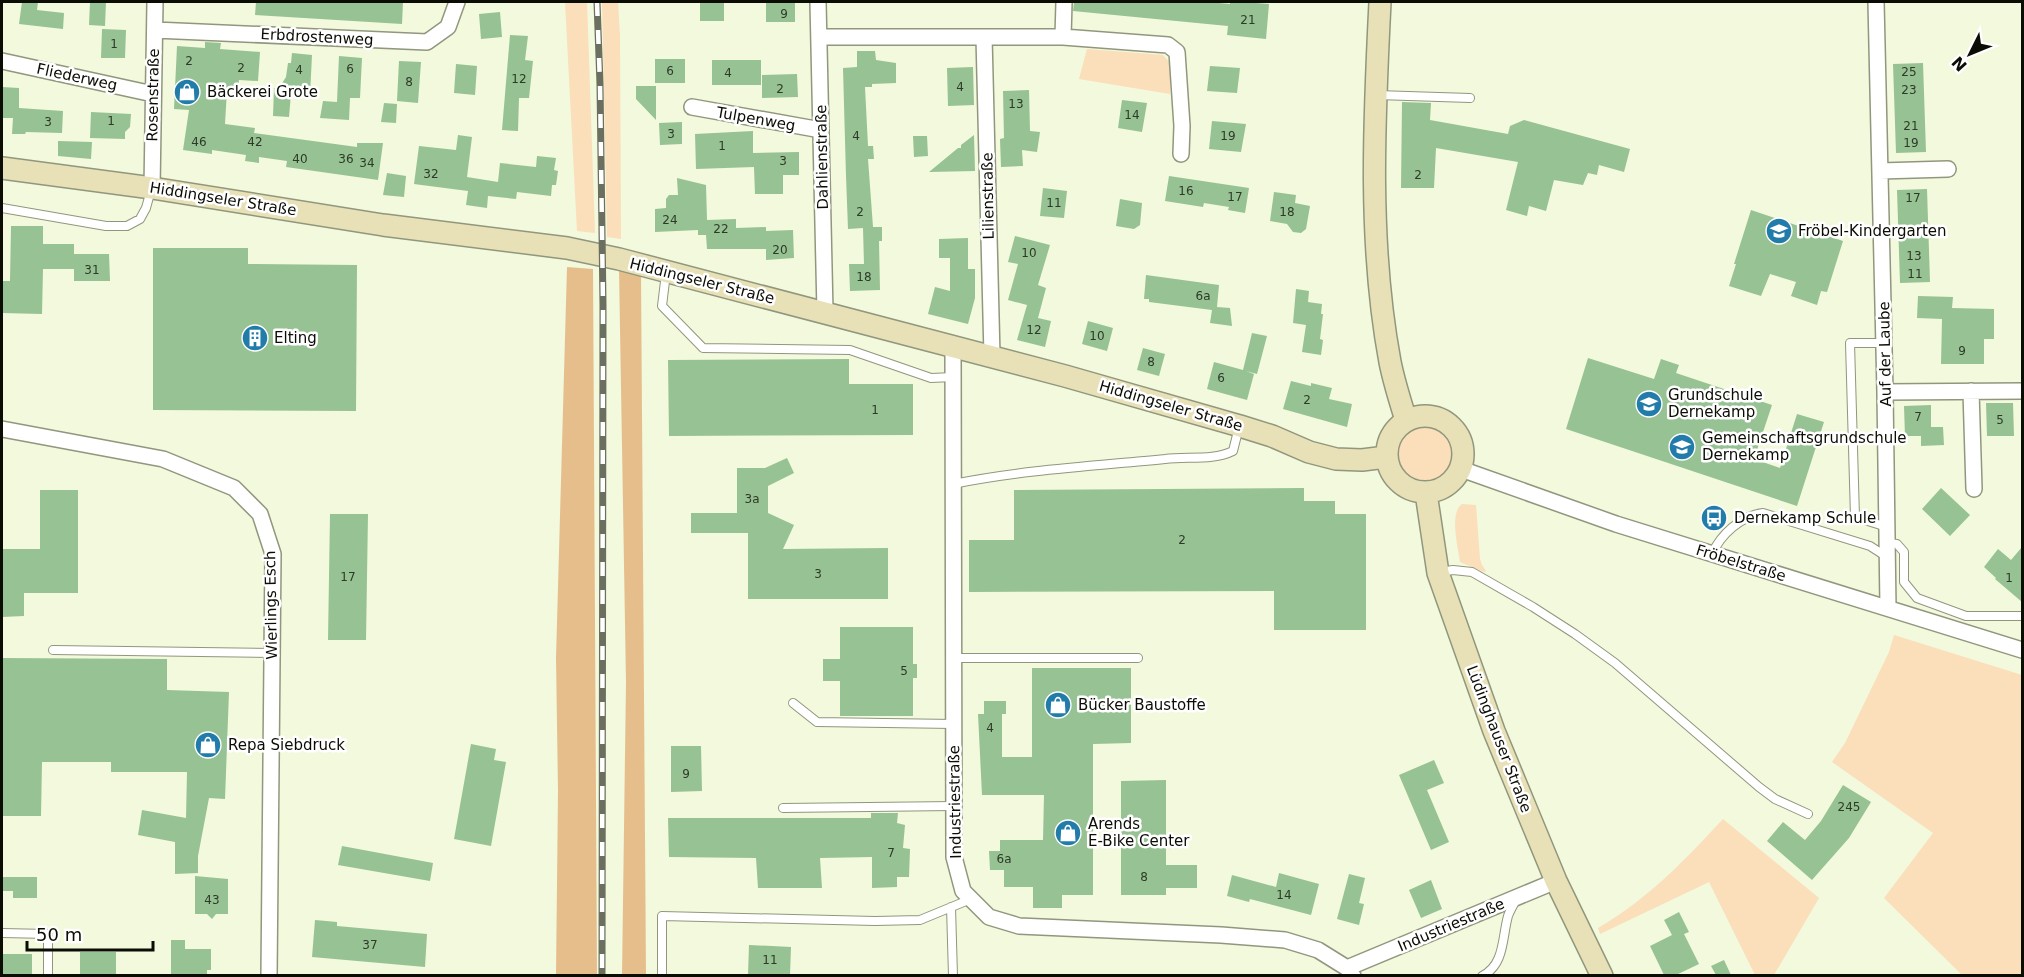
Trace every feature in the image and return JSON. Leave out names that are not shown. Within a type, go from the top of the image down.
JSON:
[{"type":"street","name":"Rosenstraße","points":[[152,188],[155,2]]},
{"type":"street","name":"Erbdrostenweg","points":[[155,30],[427,42],[448,27],[457,2]]},
{"type":"street","name":"Dahlienstraße","points":[[818,2],[825,312]]},
{"type":"street","points":[[1063,37],[1064,2]]},
{"type":"street","points":[[1380,2],[1376,95],[1376,237],[1381,301],[1390,364],[1406,420]]},
{"type":"street","name":"Auf der Laube","points":[[1876,2],[1886,392],[1888,608]]},
{"type":"street","points":[[819,37],[1063,37],[1168,45],[1177,52],[1182,154]]},
{"type":"street","name":"Lilienstraße","points":[[984,37],[992,356]]},
{"type":"street","name":"Fliederweg","points":[[2,61],[153,94]]},
{"type":"street","name":"Tulpenweg","points":[[692,107],[821,130]]},
{"type":"street","name":"Hiddingseler Straße","points":[[2,168],[152,188],[383,225],[567,248],[992,356],[1240,426],[1272,436],[1309,452],[1336,459],[1362,460],[1386,457]]},
{"type":"street","points":[[1880,171],[1948,169]]},
{"type":"street","name":"Industriestraße","points":[[953,346],[954,857],[963,891],[989,917],[1019,926],[1285,940],[1318,950],[1350,972],[1556,881]]},
{"type":"street","points":[[1971,391],[1974,489]]},
{"type":"street","points":[[1886,392],[2022,391]]},
{"type":"street","points":[[1421,415],[1437,417],[1451,425],[1460,438],[1464,453],[1461,469],[1452,481],[1440,489],[1426,493],[1412,490],[1399,483],[1390,471],[1386,457],[1388,442],[1395,429],[1406,420],[1421,415]]},
{"type":"street","name":"Wierlings Esch","points":[[2,429],[163,459],[234,488],[260,514],[273,554],[269,975]]},
{"type":"street","name":"Fröbelstraße","points":[[1461,469],[1616,524],[2022,650]]},
{"type":"street","name":"Lüdinghauser Straße","points":[[1426,493],[1438,573],[1494,732],[1556,881],[1602,975]]},
{"type":"lane","points":[[1376,95],[1470,98]]},
{"type":"lane","points":[[2,208],[106,225],[127,226],[140,219],[152,188]]},
{"type":"lane","points":[[666,272],[662,306],[702,348],[850,350],[932,378],[952,377]]},
{"type":"lane","points":[[1884,343],[1850,343],[1855,517],[1888,527]]},
{"type":"lane","points":[[953,484],[1014,474],[1167,458],[1222,456],[1233,451],[1240,426]]},
{"type":"lane","points":[[1712,554],[1725,533],[1754,514],[1763,513],[1888,551],[1897,544],[1904,552],[1904,582],[1917,598],[1966,616],[2022,616]]},
{"type":"lane","points":[[1438,573],[1453,570],[1472,572],[1533,607],[1615,663],[1759,787],[1775,799],[1808,814]]},
{"type":"lane","points":[[54,650],[272,653]]},
{"type":"lane","points":[[954,658],[1138,657]]},
{"type":"lane","points":[[793,703],[817,722],[954,724]]},
{"type":"lane","points":[[783,808],[954,806]]},
{"type":"lane","points":[[1482,975],[1486,974],[1502,954],[1509,914],[1517,897]]},
{"type":"lane","points":[[662,975],[662,916],[920,920],[971,899]]},
{"type":"lane","points":[[951,907],[953,975]]},
{"type":"lane","points":[[2,933],[48,934],[48,975]]},
{"type":"shaded area","points":[[565,2],[587,2],[595,233],[577,231]]},
{"type":"shaded area","points":[[602,2],[618,2],[621,239],[607,237]]},
{"type":"shaded area","points":[[1087,49],[1163,55],[1170,63],[1170,94],[1079,79]]},
{"type":"shaded area","points":[[567,267],[593,269],[597,976],[556,975],[558,791],[556,658]]},
{"type":"shaded area","points":[[619,269],[641,274],[646,976],[622,975],[626,682]]},
{"type":"shaded area","points":[[1420,427],[1430,427],[1444,435],[1450,444],[1452,454],[1450,464],[1444,473],[1430,481],[1420,481],[1403,469],[1398,459],[1398,449],[1410,432]]},
{"type":"shaded area","points":[[1462,504],[1476,505],[1480,559],[1486,571],[1484,572],[1460,562],[1455,522],[1458,508]]},
{"type":"shaded area","points":[[1894,635],[2022,675],[2022,975],[1962,975],[1884,898],[1933,833],[1832,762],[1845,743],[1889,652]]},
{"type":"shaded area","points":[[1723,819],[1819,898],[1774,975],[1755,975],[1709,882],[1600,934],[1598,928],[1649,892]]},
{"type":"building","points":[[22,2],[38,2],[37,10],[64,13],[63,29],[19,24]]},
{"type":"building","points":[[90,2],[106,2],[105,26],[89,25]]},
{"type":"building","points":[[256,2],[403,2],[402,24],[255,15]]},
{"type":"building","points":[[700,2],[724,2],[724,21],[700,21]]},
{"type":"building","points":[[766,2],[795,2],[795,22],[766,22]]},
{"type":"building","points":[[1074,2],[1269,4],[1266,39],[1227,35],[1228,26],[1073,11]]},
{"type":"building","points":[[500,12],[502,37],[481,39],[479,14]]},
{"type":"building","points":[[102,29],[126,30],[125,58],[101,58]]},
{"type":"building","points":[[510,35],[528,36],[525,60],[533,61],[529,98],[519,98],[518,131],[502,130]]},
{"type":"building","points":[[205,42],[221,43],[220,49],[260,52],[258,81],[239,80],[238,91],[227,90],[225,124],[255,128],[254,133],[357,147],[357,143],[383,143],[378,180],[286,167],[287,161],[259,157],[259,163],[245,161],[246,155],[212,150],[212,154],[183,150],[189,110],[174,109],[177,46],[205,48]]},
{"type":"building","points":[[857,51],[875,51],[876,60],[896,63],[896,83],[872,84],[872,87],[865,87],[868,146],[873,146],[874,159],[868,159],[873,227],[882,227],[882,241],[879,241],[880,290],[850,291],[849,264],[864,264],[863,228],[848,229],[843,68],[857,67]]},
{"type":"building","points":[[292,53],[312,55],[310,95],[291,94],[289,117],[273,116],[274,88],[279,88],[286,77]]},
{"type":"building","points":[[339,56],[362,58],[360,98],[350,98],[349,120],[320,118],[323,101],[337,102]]},
{"type":"building","points":[[655,59],[685,59],[685,83],[655,83]]},
{"type":"building","points":[[712,60],[761,60],[761,85],[712,85]]},
{"type":"building","points":[[399,61],[421,62],[418,103],[397,101]]},
{"type":"building","points":[[1923,63],[1926,152],[1896,153],[1893,64]]},
{"type":"building","points":[[456,64],[477,66],[475,95],[454,93]]},
{"type":"building","points":[[1210,66],[1240,68],[1237,93],[1207,91]]},
{"type":"building","points":[[973,67],[974,105],[948,106],[947,68]]},
{"type":"building","points":[[797,74],[798,97],[762,98],[762,75]]},
{"type":"building","points":[[636,86],[656,86],[656,120],[636,99]]},
{"type":"building","points":[[2,87],[19,88],[19,108],[63,111],[62,133],[12,134],[13,118],[2,118]]},
{"type":"building","points":[[1029,90],[1030,131],[1040,132],[1037,152],[1022,150],[1023,166],[1001,167],[1000,139],[1004,138],[1003,91]]},
{"type":"building","points":[[1122,100],[1147,103],[1142,132],[1118,128]]},
{"type":"building","points":[[1402,102],[1431,103],[1430,120],[1508,134],[1510,126],[1524,120],[1630,149],[1624,172],[1599,165],[1597,175],[1588,173],[1583,185],[1554,180],[1546,211],[1529,206],[1527,216],[1506,210],[1518,162],[1436,148],[1434,188],[1401,188]]},
{"type":"building","points":[[384,103],[397,104],[396,123],[381,122]]},
{"type":"building","points":[[91,112],[131,114],[130,127],[125,132],[125,139],[90,138]]},
{"type":"building","points":[[1212,121],[1246,124],[1241,152],[1209,149]]},
{"type":"building","points":[[682,122],[682,144],[660,145],[659,123]]},
{"type":"building","points":[[753,131],[753,153],[799,152],[799,175],[783,175],[783,194],[755,194],[754,167],[696,169],[695,134]]},
{"type":"building","points":[[458,135],[472,137],[467,177],[498,182],[500,163],[536,167],[537,156],[556,158],[554,170],[558,171],[556,185],[552,185],[551,196],[517,192],[516,199],[488,196],[487,208],[466,205],[468,191],[414,184],[419,146],[456,150]]},
{"type":"building","points":[[974,135],[975,171],[929,172],[961,148],[961,145]]},
{"type":"building","points":[[913,136],[927,136],[928,156],[914,157]]},
{"type":"building","points":[[58,141],[92,142],[91,159],[58,156]]},
{"type":"building","points":[[387,173],[406,176],[404,197],[383,195]]},
{"type":"building","points":[[1169,176],[1249,188],[1245,213],[1228,210],[1229,207],[1204,203],[1203,207],[1165,201]]},
{"type":"building","points":[[677,178],[706,185],[707,220],[736,219],[736,228],[766,227],[766,231],[793,230],[794,258],[766,260],[766,249],[707,249],[706,235],[698,235],[698,230],[655,232],[655,209],[666,208],[666,199],[669,195],[678,195]]},
{"type":"building","points":[[1043,188],[1067,191],[1064,218],[1040,216]]},
{"type":"building","points":[[1927,189],[1930,282],[1900,283],[1897,190]]},
{"type":"building","points":[[1274,192],[1296,195],[1295,203],[1310,206],[1306,229],[1301,233],[1293,232],[1287,224],[1270,221]]},
{"type":"building","points":[[1120,199],[1142,203],[1140,225],[1134,229],[1116,226]]},
{"type":"building","points":[[1751,210],[1843,241],[1827,292],[1821,291],[1817,305],[1791,296],[1796,282],[1770,274],[1761,296],[1729,286]]},
{"type":"building","points":[[11,226],[43,226],[43,244],[74,244],[74,254],[109,254],[110,281],[74,281],[74,269],[43,269],[42,314],[2,313],[2,281],[10,281]]},
{"type":"building","points":[[1015,236],[1050,245],[1038,285],[1046,288],[1038,318],[1051,321],[1045,347],[1017,340],[1027,305],[1008,300],[1018,264],[1008,262]]},
{"type":"building","points":[[968,238],[968,269],[975,269],[975,298],[968,324],[928,314],[935,287],[950,291],[950,258],[939,258],[939,239]]},
{"type":"building","name":"Elting","points":[[153,248],[248,248],[248,264],[357,265],[356,411],[153,410]]},
{"type":"building","points":[[1146,275],[1219,285],[1217,307],[1230,308],[1232,326],[1210,323],[1212,310],[1149,302],[1149,299],[1144,299]]},
{"type":"building","points":[[1296,289],[1309,291],[1308,302],[1322,304],[1321,355],[1302,352],[1306,325],[1293,323]]},
{"type":"building","points":[[1918,296],[1953,297],[1952,308],[1994,309],[1994,339],[1984,339],[1984,364],[1941,364],[1942,319],[1917,318]]},
{"type":"building","points":[[1088,321],[1113,328],[1107,351],[1082,344]]},
{"type":"building","points":[[1252,333],[1267,336],[1257,374],[1246,371],[1254,374],[1247,400],[1207,389],[1214,362],[1243,370]]},
{"type":"building","points":[[1143,348],[1165,354],[1159,376],[1137,370]]},
{"type":"building","points":[[1588,358],[1654,379],[1661,359],[1679,365],[1676,373],[1772,405],[1754,459],[1780,468],[1797,414],[1824,422],[1797,506],[1566,429]]},
{"type":"building","points":[[849,359],[849,384],[913,384],[913,435],[669,436],[668,360]]},
{"type":"building","points":[[1291,381],[1332,388],[1329,399],[1352,404],[1347,427],[1283,409]]},
{"type":"building","points":[[1986,403],[2013,403],[2014,436],[1987,436]]},
{"type":"building","points":[[1931,405],[1931,427],[1943,427],[1944,445],[1921,446],[1921,436],[1905,436],[1904,406]]},
{"type":"building","points":[[787,458],[794,473],[768,486],[768,513],[794,525],[783,549],[888,548],[888,599],[748,599],[748,533],[691,533],[691,513],[737,513],[737,468],[765,468]]},
{"type":"building","points":[[1304,488],[1304,501],[1335,501],[1335,514],[1366,514],[1366,630],[1274,630],[1274,591],[969,592],[969,540],[1014,540],[1014,490]]},
{"type":"building","points":[[1941,488],[1970,515],[1950,536],[1922,509]]},
{"type":"building","points":[[40,490],[78,490],[78,593],[24,593],[24,616],[2,617],[2,549],[40,549]]},
{"type":"building","points":[[330,514],[368,514],[366,640],[328,640]]},
{"type":"building","points":[[2022,547],[2022,602],[1984,567],[1998,549],[2011,560]]},
{"type":"building","points":[[840,627],[913,627],[913,664],[917,664],[917,678],[913,678],[913,716],[840,716],[840,681],[823,681],[823,659],[840,659]]},
{"type":"building","points":[[2,658],[167,659],[167,690],[229,692],[225,799],[209,798],[198,856],[198,873],[175,874],[175,842],[138,835],[142,810],[186,818],[187,772],[111,772],[111,762],[42,762],[41,816],[2,816]]},
{"type":"building","points":[[1032,668],[1131,668],[1131,743],[1093,744],[1093,895],[1062,895],[1062,908],[1033,908],[1033,887],[1004,887],[1004,870],[990,870],[989,851],[1000,851],[1000,840],[1043,840],[1044,795],[982,795],[978,714],[984,714],[984,701],[1006,701],[1006,714],[1002,714],[1002,757],[1032,757]]},
{"type":"building","points":[[471,744],[496,749],[494,760],[506,762],[491,846],[454,839]]},
{"type":"building","points":[[671,746],[701,746],[702,791],[671,792]]},
{"type":"building","points":[[1434,760],[1444,783],[1427,790],[1449,842],[1431,850],[1399,775]]},
{"type":"building","points":[[1166,780],[1166,865],[1197,865],[1197,888],[1166,888],[1166,895],[1121,895],[1121,781]]},
{"type":"building","points":[[1843,785],[1871,802],[1849,838],[1812,880],[1767,841],[1783,822],[1805,840],[1821,821]]},
{"type":"building","points":[[871,813],[898,813],[897,823],[905,825],[903,848],[910,849],[909,877],[897,877],[897,887],[872,888],[872,857],[820,858],[822,888],[758,888],[756,858],[669,857],[668,818],[871,818]]},
{"type":"building","points":[[342,846],[433,863],[430,881],[338,865]]},
{"type":"building","points":[[1279,873],[1319,884],[1311,915],[1250,899],[1249,902],[1227,896],[1232,875],[1276,887]]},
{"type":"building","points":[[1349,874],[1365,878],[1359,903],[1364,904],[1359,925],[1337,919]]},
{"type":"building","points":[[195,876],[228,879],[228,914],[216,914],[212,919],[207,914],[195,914]]},
{"type":"building","points":[[2,877],[37,877],[37,898],[13,898],[13,891],[2,891]]},
{"type":"building","points":[[1431,880],[1442,909],[1421,918],[1409,890]]},
{"type":"building","points":[[1679,912],[1689,932],[1684,934],[1699,964],[1676,975],[1664,975],[1650,946],[1672,935],[1664,920]]},
{"type":"building","points":[[315,920],[337,922],[337,926],[427,934],[425,967],[312,957]]},
{"type":"building","points":[[171,940],[185,940],[185,949],[211,949],[211,970],[207,970],[207,975],[171,975]]},
{"type":"building","points":[[749,945],[791,947],[790,975],[748,975]]},
{"type":"building","points":[[80,952],[116,952],[116,975],[80,975]]},
{"type":"building","points":[[2,954],[32,954],[32,975],[2,975]]},
{"type":"building","points":[[1724,960],[1731,975],[1716,975],[1711,966]]},
{"type":"railway","points":[[597,2],[603,305],[602,976]]},
{"type":"place","name":"Bäckerei Grote","points":[[187,92]]},
{"type":"place","name":"Fröbel-Kindergarten","points":[[1779,231]]},
{"type":"place","name":"Elting","points":[[255,338]]},
{"type":"place","name":"Grundschule Dernekamp","points":[[1649,404]]},
{"type":"place","name":"Gemeinschaftsgrundschule Dernekamp","points":[[1682,447]]},
{"type":"place","name":"Dernekamp Schule","points":[[1714,518]]},
{"type":"place","name":"Bücker Baustoffe","points":[[1058,705]]},
{"type":"place","name":"Repa Siebdruck","points":[[208,745]]},
{"type":"place","name":"Arends E-Bike Center","points":[[1068,833]]}]
